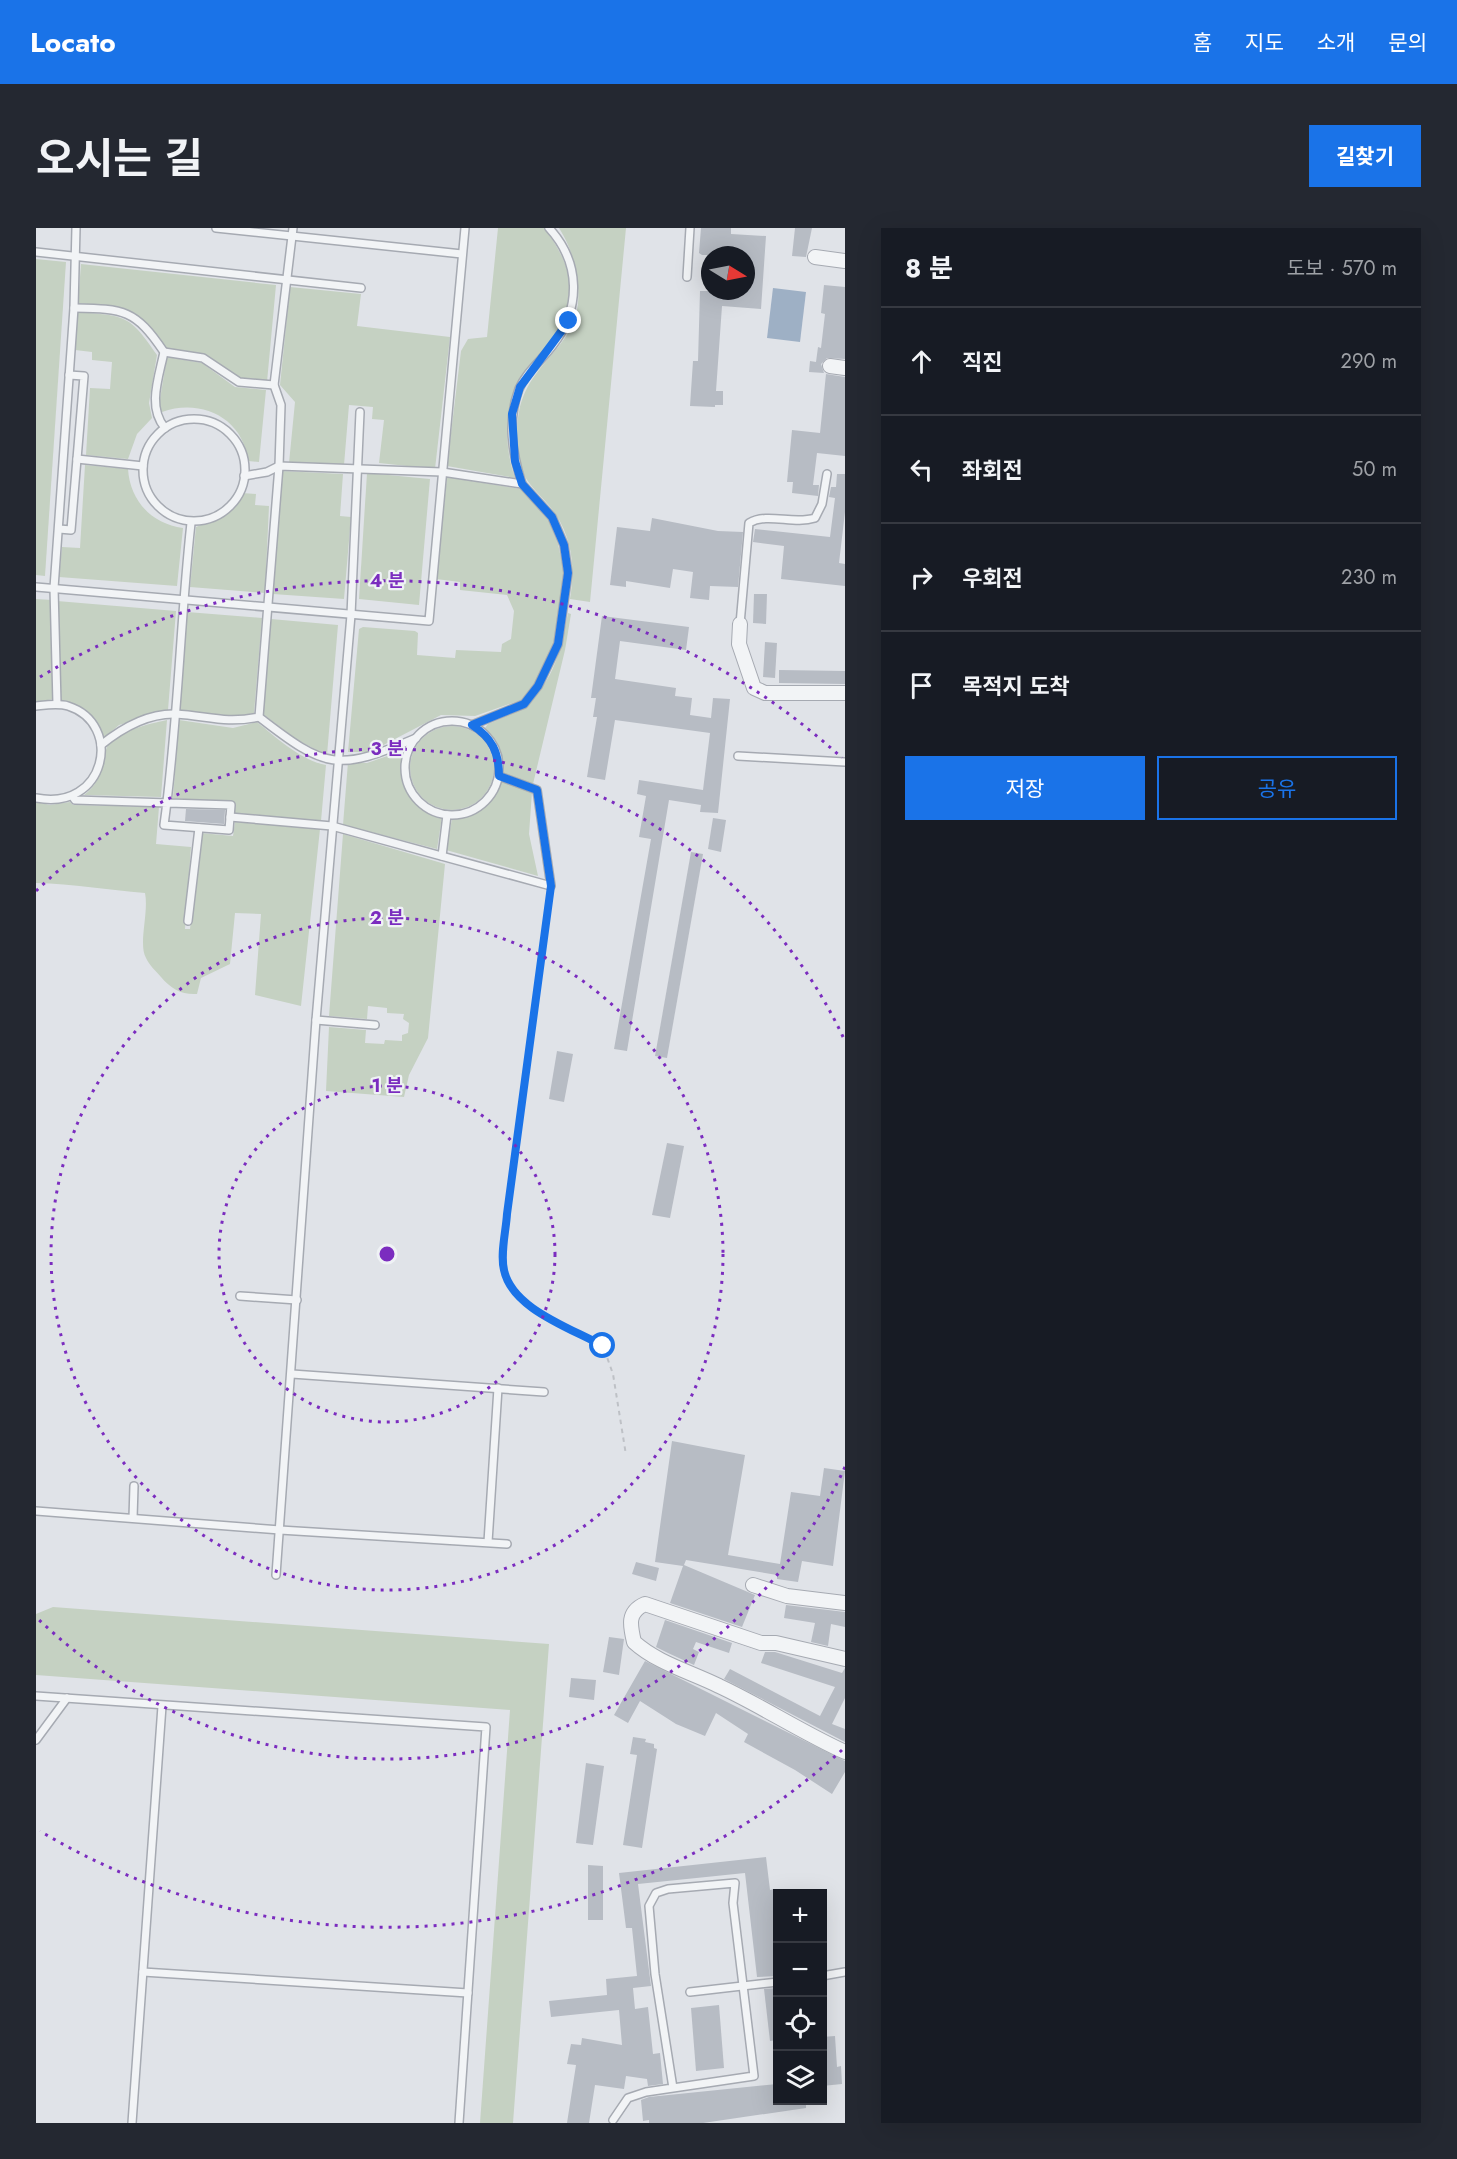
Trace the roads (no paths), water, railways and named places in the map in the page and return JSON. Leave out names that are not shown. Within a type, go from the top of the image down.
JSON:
[{"type":"street","points":[[815,257],[845,261]]},
{"type":"street","points":[[830,366],[845,368]]},
{"type":"street","points":[[740,624],[740,644],[754,688],[765,693],[845,693]]},
{"type":"street","points":[[753,1585],[787,1596],[845,1603]]},
{"type":"street","points":[[845,1659],[776,1643],[761,1643],[645,1604],[636,1608],[631,1617],[634,1642],[644,1651],[722,1687],[801,1732],[845,1752]]},
{"type":"lane","points":[[57,704],[54,588],[74,308],[76,228]]},
{"type":"lane","points":[[216,228],[462,254]]},
{"type":"lane","points":[[259,717],[279,466],[281,405],[274,386],[293,228]]},
{"type":"lane","points":[[36,587],[429,621],[465,228]]},
{"type":"lane","points":[[472,725],[524,704],[538,686],[558,644],[568,573],[564,545],[552,517],[522,484],[515,461],[512,414],[520,387],[564,329],[574,303],[568,257],[549,228]]},
{"type":"lane","points":[[687,277],[690,228]]},
{"type":"lane","points":[[36,252],[361,288]]},
{"type":"lane","points":[[74,308],[116,309],[137,319],[164,352],[204,358],[239,382],[274,386]]},
{"type":"lane","points":[[164,352],[154,407],[156,418],[165,428]]},
{"type":"lane","points":[[58,529],[71,530],[84,376],[69,375]]},
{"type":"lane","points":[[276,1575],[316,1020],[351,615],[360,412]]},
{"type":"lane","points":[[185,418],[206,419],[225,428],[241,448],[245,466],[244,476],[236,500],[220,514],[191,523],[173,518],[156,506],[148,495],[143,479],[143,466],[153,438],[165,428],[185,418]]},
{"type":"lane","points":[[77,459],[143,466]]},
{"type":"lane","points":[[244,476],[267,472],[279,466],[357,470],[369,468],[441,472],[522,484]]},
{"type":"lane","points":[[740,624],[749,523],[758,518],[803,522],[814,518],[822,504],[827,474]]},
{"type":"lane","points":[[73,797],[75,800],[167,802],[231,805],[229,830],[164,825],[167,802],[175,714],[183,600],[191,523]]},
{"type":"lane","points":[[36,706],[57,704],[69,706],[84,714],[96,729],[101,745],[97,773],[87,787],[73,797],[51,801],[36,798]]},
{"type":"lane","points":[[101,745],[121,729],[134,723],[175,714],[235,722],[259,717],[318,758],[339,762],[367,758],[416,738],[439,723],[457,720],[472,725],[485,734],[495,747],[499,759],[499,776],[493,792],[483,804],[468,813],[447,815],[436,813],[416,799],[408,785],[405,769],[408,752],[416,738]]},
{"type":"lane","points":[[738,756],[845,762]]},
{"type":"lane","points":[[230,817],[332,826],[551,886],[537,790],[499,776]]},
{"type":"lane","points":[[442,856],[447,815]]},
{"type":"lane","points":[[188,921],[199,828]]},
{"type":"lane","points":[[316,1020],[375,1025]]},
{"type":"lane","points":[[240,1296],[297,1300]]},
{"type":"lane","points":[[292,1374],[544,1392]]},
{"type":"lane","points":[[488,1542],[498,1388]]},
{"type":"lane","points":[[133,1518],[134,1486]]},
{"type":"lane","points":[[36,1511],[280,1530],[507,1544]]},
{"type":"lane","points":[[36,1696],[486,1727],[459,2123]]},
{"type":"lane","points":[[36,1740],[67,1698]]},
{"type":"lane","points":[[132,2123],[162,1706]]},
{"type":"lane","points":[[613,2120],[628,2098],[646,2092],[673,2088],[754,2076],[733,1903],[735,1882],[668,1889],[656,1893],[649,1906],[655,1974],[673,2088]]},
{"type":"lane","points":[[143,1972],[468,1993]]},
{"type":"lane","points":[[827,1975],[845,1972]]},
{"type":"lane","points":[[690,1992],[773,1982]]},
{"type":"water","points":[[773,288],[806,292],[800,342],[767,338]]}]
